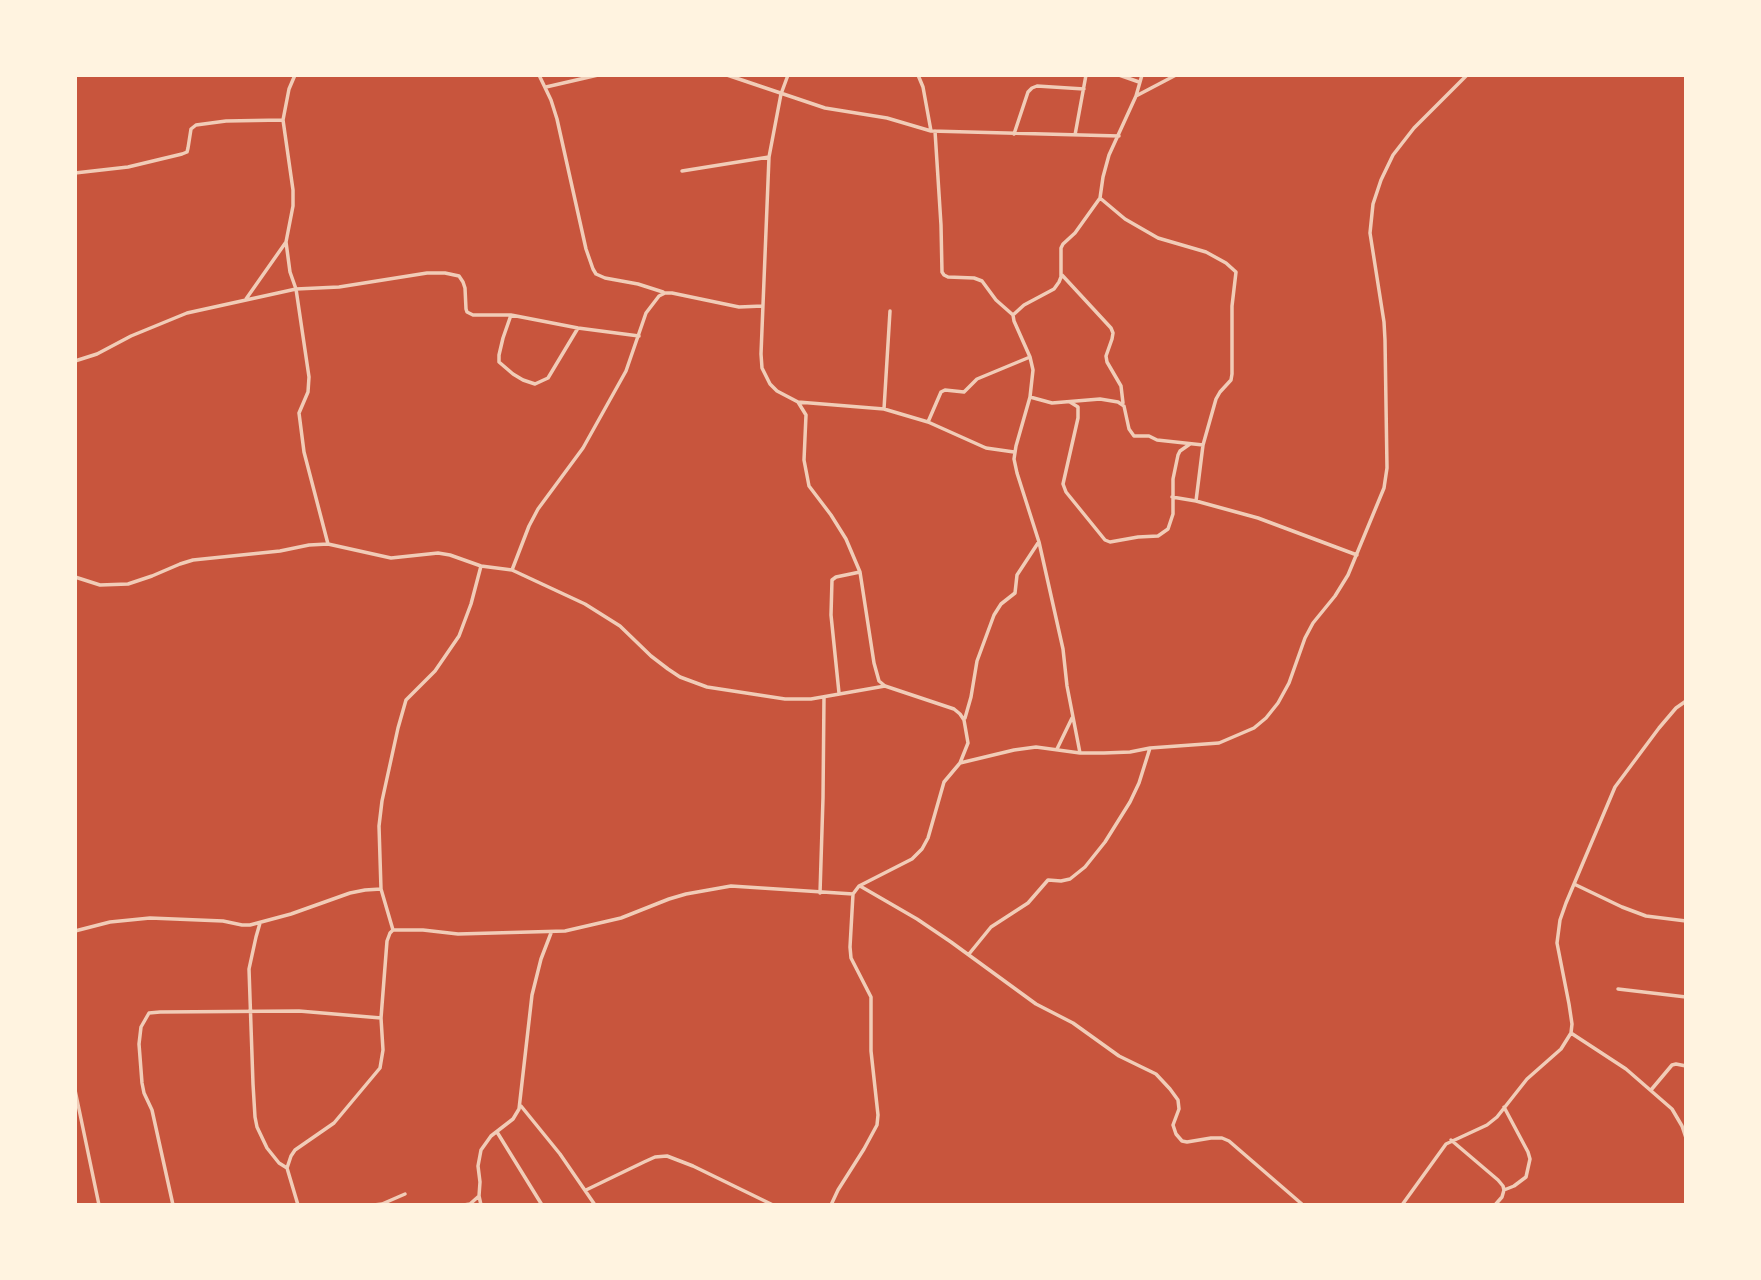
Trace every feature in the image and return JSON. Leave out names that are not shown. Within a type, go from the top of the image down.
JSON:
[{"type":"street","points":[[295,75],[289,89],[283,120],[293,190],[293,206],[286,242],[309,377],[308,392],[299,413],[304,452],[328,544]]},
{"type":"street","points":[[539,75],[557,119],[586,249],[596,274],[665,293],[739,307],[763,306]]},
{"type":"street","points":[[545,88],[598,75]]},
{"type":"street","points":[[727,75],[825,108],[887,118],[933,131],[1119,136]]},
{"type":"street","points":[[788,75],[781,94],[769,157],[761,354],[762,368],[770,384],[777,391],[798,402],[884,409],[928,422],[986,448],[1014,452]]},
{"type":"street","points":[[918,75],[933,131],[942,272],[948,277],[975,278],[982,281],[996,300],[1013,315],[1030,357],[1030,397],[1014,452],[1017,473],[1039,542],[1063,649],[1080,753]]},
{"type":"street","points":[[1075,135],[1086,75]]},
{"type":"street","points":[[1119,75],[1139,82]]},
{"type":"street","points":[[1013,315],[1024,305],[1054,289],[1059,282],[1060,252],[1063,244],[1075,233],[1100,198],[1109,155],[1136,96],[1142,75]]},
{"type":"street","points":[[1136,96],[1176,75]]},
{"type":"street","points":[[960,763],[1026,748],[1080,753],[1130,752],[1219,743],[1254,728],[1278,703],[1313,623],[1348,575],[1384,488],[1387,468],[1384,322],[1370,233],[1373,204],[1393,155],[1414,128],[1467,75]]},
{"type":"street","points":[[1014,134],[1028,92],[1032,88],[1084,89]]},
{"type":"street","points":[[75,173],[128,167],[182,154],[187,152],[191,129],[196,125],[226,121],[283,120]]},
{"type":"street","points":[[682,171],[769,157]]},
{"type":"street","points":[[1100,198],[1125,219],[1158,238],[1206,252],[1236,272],[1231,380],[1216,399],[1203,445],[1196,501]]},
{"type":"street","points":[[245,300],[286,242]]},
{"type":"street","points":[[75,362],[172,318],[296,289],[339,287],[415,274],[445,273],[459,276],[463,282],[467,312],[473,315],[512,315],[639,336]]},
{"type":"street","points":[[1061,274],[1111,328],[1113,333],[1106,356],[1107,362],[1121,386],[1129,429],[1134,436],[1203,445]]},
{"type":"street","points":[[512,570],[538,509],[583,448],[626,372],[652,302],[665,293]]},
{"type":"street","points":[[884,409],[890,311]]},
{"type":"street","points":[[512,315],[503,338],[499,362],[513,374],[535,384],[548,378],[578,328]]},
{"type":"street","points":[[928,422],[944,390],[964,392],[977,379],[1030,357]]},
{"type":"street","points":[[1030,397],[1052,403],[1100,399],[1123,405]]},
{"type":"street","points":[[798,402],[806,415],[804,460],[809,486],[846,539],[860,572],[876,675],[884,686],[961,713],[968,743],[960,763],[944,782],[928,838],[922,849],[912,859],[859,886],[853,894],[851,958],[871,997],[872,1051],[878,1115],[877,1125],[831,1205]]},
{"type":"street","points":[[1070,402],[1078,407],[1079,418],[1063,484],[1066,492],[1102,538],[1110,542],[1158,536],[1170,526],[1173,514],[1173,479],[1178,455],[1190,443]]},
{"type":"street","points":[[1172,497],[1258,518],[1357,555]]},
{"type":"street","points":[[964,720],[977,661],[994,615],[1001,604],[1015,593],[1017,575],[1039,542]]},
{"type":"street","points":[[75,577],[100,585],[128,584],[193,561],[328,544],[391,558],[438,552],[481,566],[512,570],[544,583],[603,614],[661,663],[691,682],[719,690],[785,699],[811,699],[884,686]]},
{"type":"street","points":[[393,930],[381,889],[379,841],[382,801],[403,707],[442,662],[459,636],[481,566]]},
{"type":"street","points":[[839,693],[831,615],[832,580],[860,572]]},
{"type":"street","points":[[820,893],[824,697]]},
{"type":"street","points":[[1402,1205],[1441,1150],[1451,1140],[1487,1125],[1527,1079],[1561,1049],[1572,1032],[1557,943],[1560,920],[1615,787],[1659,728],[1676,708],[1686,702]]},
{"type":"street","points":[[1057,749],[1073,716]]},
{"type":"street","points":[[968,955],[991,927],[1028,903],[1048,880],[1070,879],[1085,867],[1105,842],[1130,802],[1150,748]]},
{"type":"street","points":[[1574,884],[1646,916],[1686,920]]},
{"type":"street","points":[[859,886],[917,919],[1036,1004],[1073,1023],[1119,1056],[1156,1074],[1178,1100],[1179,1108],[1173,1125],[1182,1141],[1211,1138],[1229,1141],[1303,1205]]},
{"type":"street","points":[[298,1205],[287,1168],[288,1161],[295,1150],[334,1124],[380,1068],[387,941],[393,930],[458,934],[551,933],[621,918],[669,899],[704,890],[741,887],[853,894]]},
{"type":"street","points":[[75,931],[110,922],[150,918],[223,921],[242,925],[261,923],[350,893],[381,889]]},
{"type":"street","points":[[261,923],[249,969],[257,1126],[261,1138],[273,1156],[287,1168]]},
{"type":"street","points":[[481,1205],[479,1155],[485,1143],[513,1119],[519,1109],[532,995],[551,933]]},
{"type":"street","points":[[1618,989],[1686,998]]},
{"type":"street","points":[[173,1205],[152,1110],[144,1093],[139,1044],[141,1027],[149,1013],[299,1011],[381,1018]]},
{"type":"street","points":[[1572,1032],[1626,1069],[1672,1109],[1686,1138]]},
{"type":"street","points":[[1650,1090],[1672,1065],[1686,1066]]},
{"type":"street","points":[[75,1090],[99,1205]]},
{"type":"street","points":[[519,1104],[560,1154],[595,1205]]},
{"type":"street","points":[[1504,1107],[1530,1159],[1526,1177],[1504,1190]]},
{"type":"street","points":[[497,1132],[542,1205]]},
{"type":"street","points":[[1451,1140],[1498,1180],[1504,1190],[1495,1205]]},
{"type":"street","points":[[586,1190],[644,1161],[667,1156],[773,1205]]},
{"type":"street","points":[[374,1205],[405,1194]]},
{"type":"street","points":[[464,1205],[479,1196]]},
{"type":"street","points":[[337,1205],[344,1205]]}]
